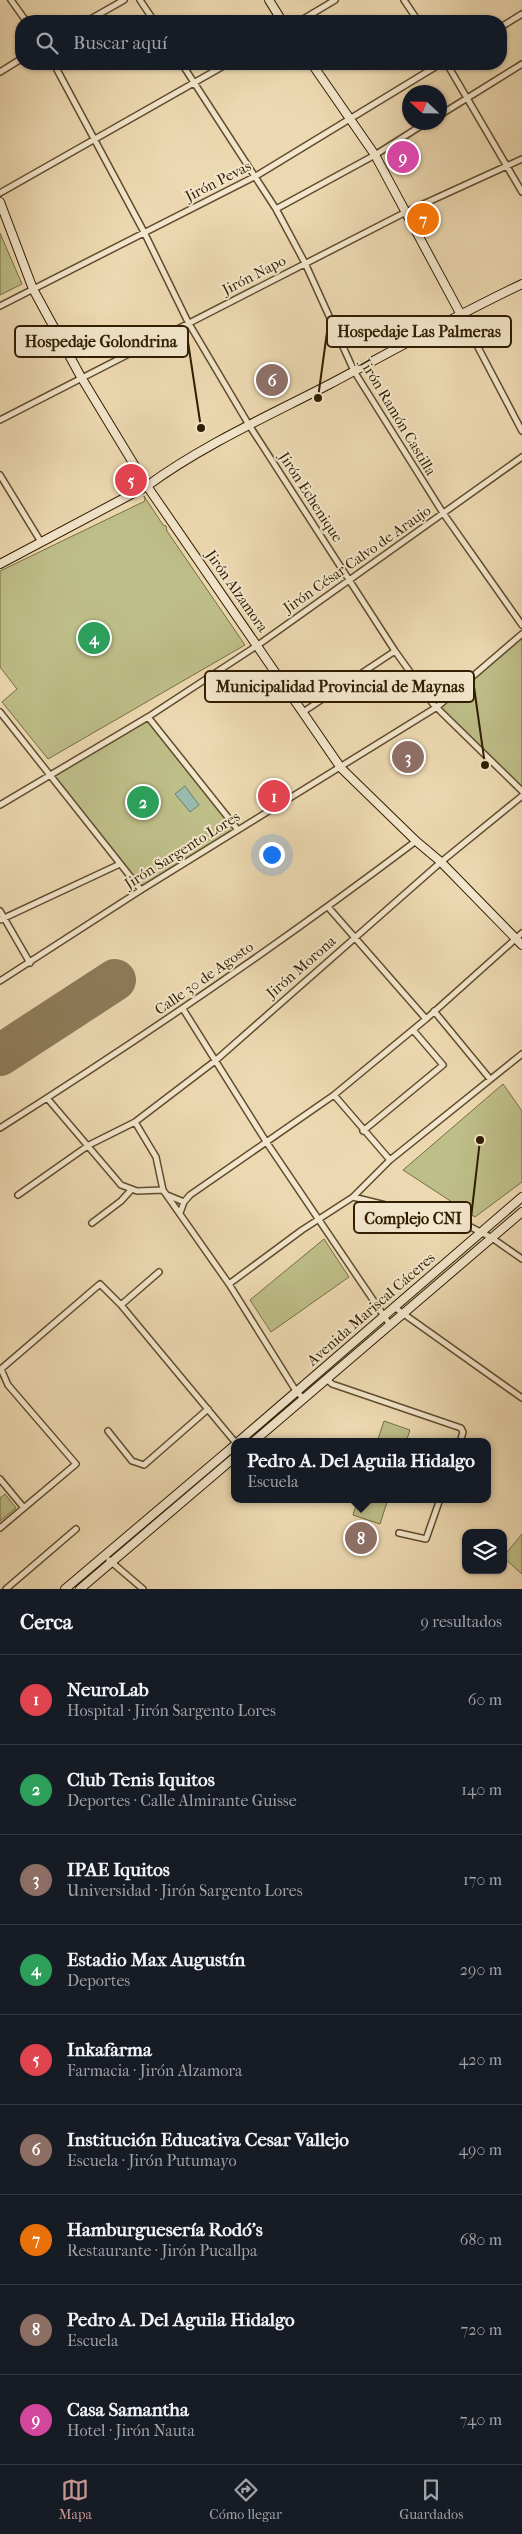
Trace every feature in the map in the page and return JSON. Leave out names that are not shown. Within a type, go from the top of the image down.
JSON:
[{"type":"street","points":[[11,0],[22,15]]},
{"type":"street","points":[[98,15],[124,0]]},
{"type":"street","points":[[140,0],[150,15]]},
{"type":"street","points":[[269,0],[278,15]]},
{"type":"street","points":[[310,15],[336,0]]},
{"type":"street","points":[[404,0],[414,15]]},
{"type":"street","points":[[507,23],[522,14]]},
{"type":"street","points":[[0,72],[15,63]]},
{"type":"street","points":[[447,110],[522,64]]},
{"type":"street","name":"Jirón Echenique","points":[[57,70],[144,232],[188,322],[249,426],[395,651],[437,707],[522,792]]},
{"type":"street","name":"Jirón Ramón Castilla","points":[[186,70],[276,209],[305,263],[354,371],[443,513],[522,625]]},
{"type":"street","points":[[0,193],[216,70]]},
{"type":"street","points":[[316,70],[351,118],[374,155],[522,431]]},
{"type":"street","name":"Jirón Pevas","points":[[0,306],[256,176],[430,70]]},
{"type":"street","points":[[451,70],[508,165],[522,192]]},
{"type":"street","points":[[276,209],[374,155],[414,130]]},
{"type":"street","name":"Jirón Napo","points":[[0,420],[406,212],[522,159]]},
{"type":"street","name":"Jirón Alzamora","points":[[0,202],[33,290],[81,377],[147,486],[341,768],[416,841],[442,862],[519,935],[522,945]]},
{"type":"street","points":[[0,564],[147,486],[169,470],[249,426],[460,313],[522,284]]},
{"type":"street","name":"Jirón César Calvo de Araujo","points":[[0,805],[49,774],[148,717],[258,645],[522,457]]},
{"type":"street","points":[[0,476],[41,542]]},
{"type":"street","name":"Jirón Sargento Lores","points":[[0,981],[141,890],[437,707],[522,634]]},
{"type":"street","points":[[303,712],[395,651]]},
{"type":"street","points":[[0,712],[141,890]]},
{"type":"street","points":[[148,717],[238,830]]},
{"type":"street","name":"Jirón Morona","points":[[18,1195],[89,1145],[135,1122],[215,1060],[354,937],[522,796]]},
{"type":"street","name":"Calle 30 de Agosto","points":[[0,1128],[183,1009],[328,908],[416,841]]},
{"type":"street","points":[[2,919],[120,864]]},
{"type":"street","points":[[328,908],[426,1019]]},
{"type":"street","points":[[0,912],[2,919],[30,963]]},
{"type":"street","points":[[180,1213],[184,1202],[190,1195],[334,1095],[426,1019],[519,935]]},
{"type":"street","points":[[183,1009],[267,1143],[390,1325]]},
{"type":"street","points":[[434,1011],[490,1079]]},
{"type":"street","points":[[363,1131],[443,1065],[413,1030]]},
{"type":"street","points":[[229,1284],[352,1197],[390,1160],[522,1054]]},
{"type":"street","points":[[334,1095],[363,1131],[390,1160]]},
{"type":"street","points":[[47,1098],[89,1145],[121,1185],[131,1190],[163,1190]]},
{"type":"street","points":[[135,1122],[156,1157],[163,1190],[229,1284],[296,1391],[304,1399]]},
{"type":"street","points":[[92,1223],[121,1201],[131,1190]]},
{"type":"street","points":[[168,1195],[184,1202]]},
{"type":"street","points":[[352,1197],[467,1224],[492,1238],[522,1259]]},
{"type":"street","name":"Avenida Mariscal Cáceres","points":[[242,1438],[522,1197]]},
{"type":"street","name":"Avenida Mariscal Cáceres","points":[[258,1438],[522,1212]]},
{"type":"street","points":[[121,1305],[159,1272]]},
{"type":"street","points":[[0,1528],[76,1464],[8,1384],[1,1369],[100,1284],[121,1305],[232,1438]]},
{"type":"street","points":[[394,1307],[522,1398]]},
{"type":"street","points":[[326,1379],[332,1384],[461,1428],[463,1432],[461,1438]]},
{"type":"street","points":[[108,1431],[132,1462],[144,1465],[208,1409]]},
{"type":"street","name":"Avenida Mariscal Cáceres","points":[[65,1589],[231,1447]]},
{"type":"street","points":[[80,1589],[231,1460]]},
{"type":"street","points":[[0,1480],[24,1508]]},
{"type":"street","points":[[399,1533],[426,1539],[439,1503]]},
{"type":"street","points":[[6,1589],[76,1529]]},
{"type":"street","points":[[104,1557],[143,1589]]},
{"type":"green space","points":[[0,233],[22,284],[0,295]]},
{"type":"green space","points":[[144,496],[245,645],[48,759],[2,702],[17,689],[0,667],[0,571],[145,501]]},
{"type":"green space","points":[[522,635],[522,791],[437,707]]},
{"type":"green space","points":[[148,717],[238,830],[141,890],[49,774]]},
{"type":"green space","points":[[503,1084],[522,1111],[522,1182],[475,1217],[403,1170]]},
{"type":"green space","points":[[324,1239],[349,1277],[271,1332],[250,1300]]},
{"type":"green space","points":[[384,1421],[410,1430],[407,1438],[378,1438]]},
{"type":"green space","points":[[5,1494],[16,1508],[0,1521],[0,1498]]},
{"type":"green space","points":[[357,1503],[387,1503],[380,1524],[353,1515]]},
{"type":"green space","points":[[522,1534],[522,1574],[507,1561],[507,1552]]},
{"type":"water","points":[[185,786],[199,805],[190,812],[175,794]]},
{"type":"runway","points":[[0,1055],[115,980]]},
{"type":"place","name":"Casa Samantha","points":[[403,157]]},
{"type":"place","name":"Hamburguesería Rodó's","points":[[423,219]]},
{"type":"place","name":"Institución Educativa Cesar Vallejo","points":[[272,380]]},
{"type":"place","name":"Hospedaje Las Palmeras","points":[[318,398]]},
{"type":"place","name":"Hospedaje Golondrina","points":[[201,428]]},
{"type":"place","name":"Inkafarma","points":[[131,480]]},
{"type":"place","name":"Estadio Max Augustín","points":[[94,638]]},
{"type":"place","name":"IPAE Iquitos","points":[[408,757]]},
{"type":"place","name":"Municipalidad Provincial de Maynas","points":[[485,765]]},
{"type":"place","name":"NeuroLab","points":[[274,796]]},
{"type":"place","name":"Club Tenis Iquitos","points":[[143,802]]},
{"type":"place","name":"Complejo CNI","points":[[480,1140]]},
{"type":"place","name":"Pedro A. Del Aguila Hidalgo","points":[[361,1538]]}]
